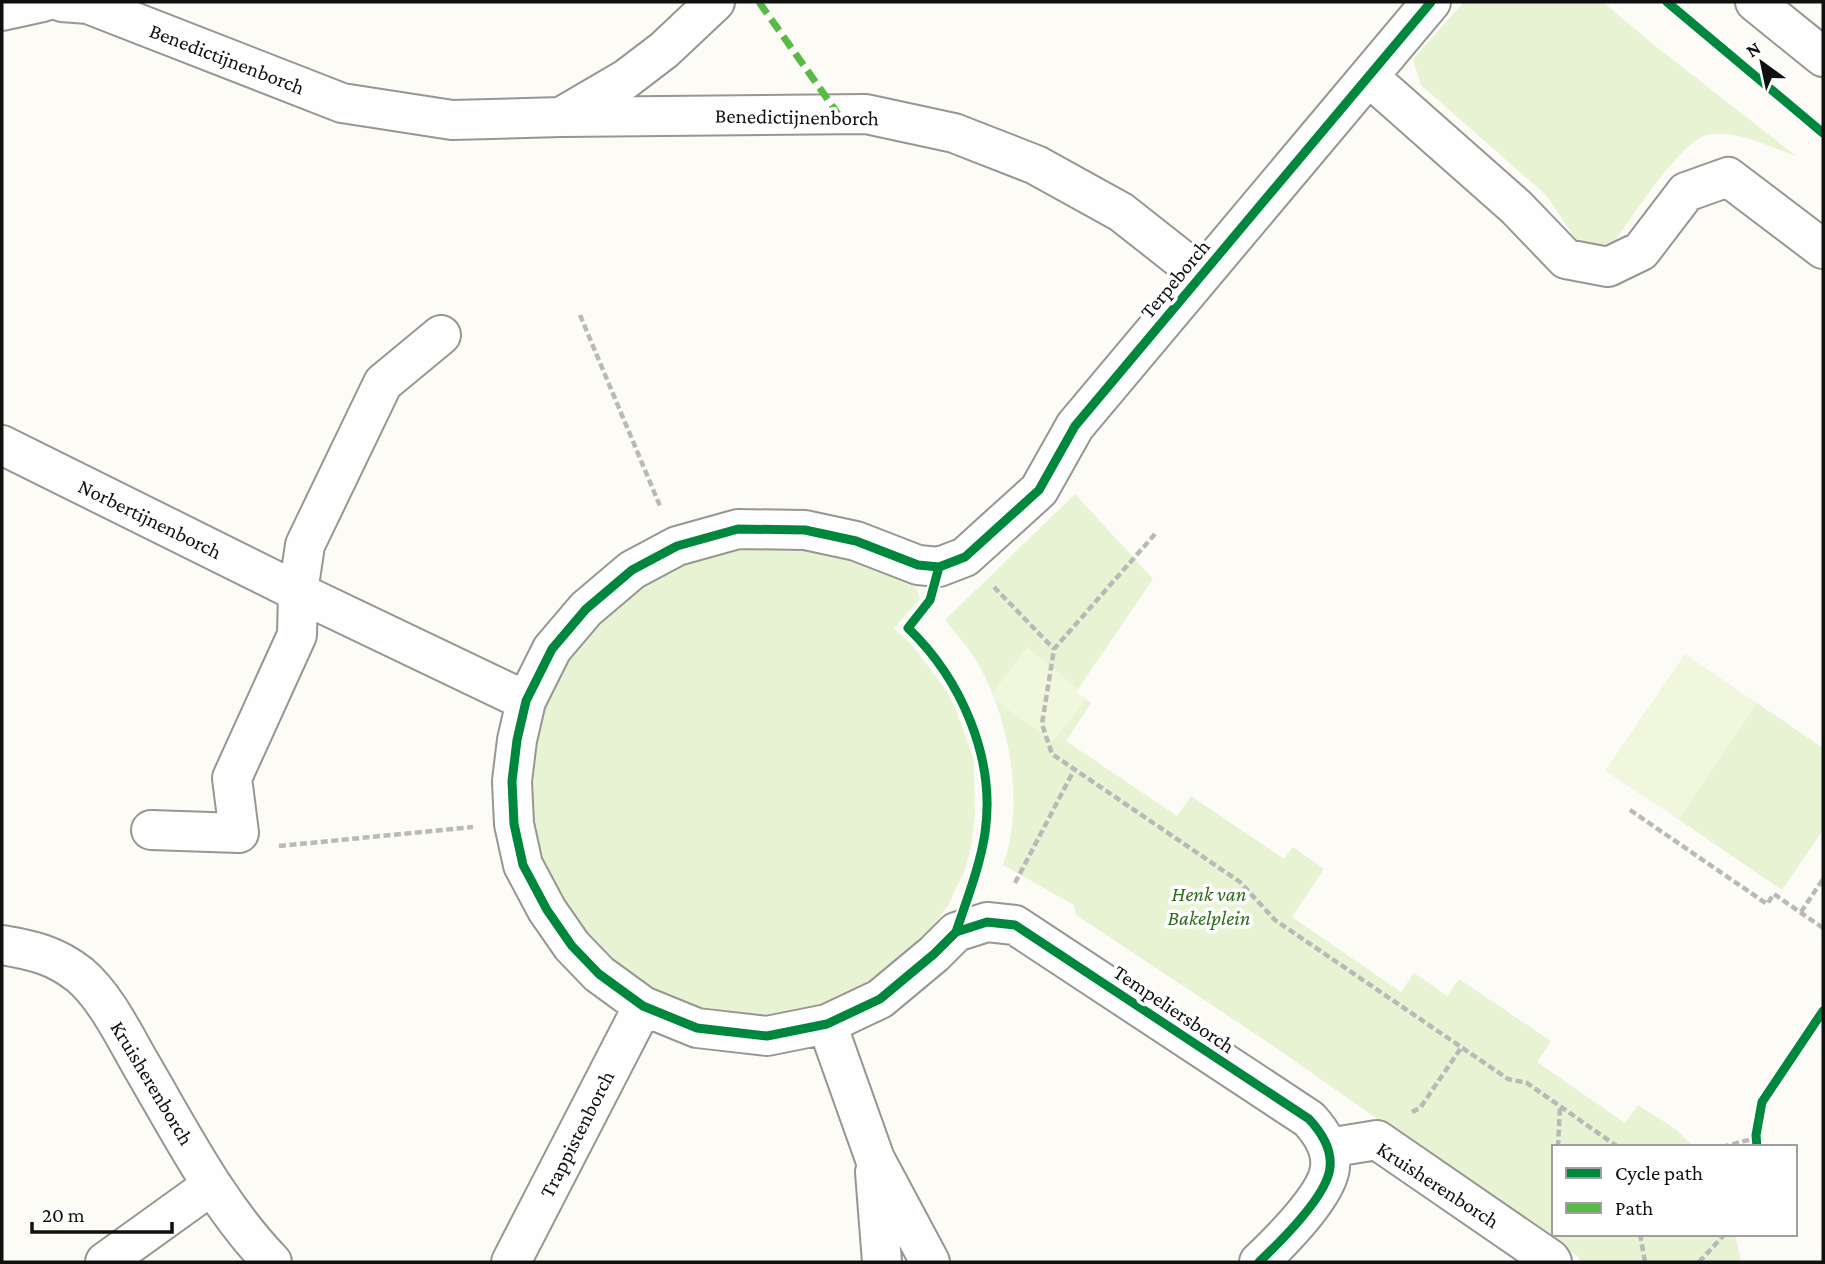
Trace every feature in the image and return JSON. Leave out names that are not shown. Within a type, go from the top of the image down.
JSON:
[{"type":"street","points":[[2,11],[43,2]]},
{"type":"street","name":"Benedictijnenborch","points":[[62,2],[158,16],[342,103],[452,120],[866,114],[954,133],[1036,165],[1121,212],[1201,275]]},
{"type":"street","name":"Benedictijnenborch","points":[[561,117],[626,79],[664,50],[715,2]]},
{"type":"street","name":"Terpeborch","points":[[952,562],[1039,490],[1075,426],[1431,2]]},
{"type":"street","points":[[1755,2],[1823,57]]},
{"type":"street","points":[[1368,77],[1516,207],[1566,259],[1608,267],[1641,251],[1686,192],[1728,177],[1823,249]]},
{"type":"street","points":[[151,830],[239,833],[232,778],[297,635],[298,592],[305,545],[383,383],[441,335]]},
{"type":"street","name":"Norbertijnenborch","points":[[2,445],[298,592],[526,701]]},
{"type":"street","points":[[952,562],[918,565],[856,541],[805,530],[738,529],[677,546],[632,570],[586,609],[552,649],[526,701],[517,740],[512,781],[514,824],[523,865],[547,910],[572,946],[599,974],[643,1006],[697,1028],[767,1036],[827,1024],[880,999],[956,932],[1001,923]]},
{"type":"street","name":"Tempeliersborch","points":[[1001,923],[1309,1119],[1328,1147]]},
{"type":"street","name":"Kruisherenborch","points":[[2,945],[43,953],[80,976],[109,1010],[212,1185],[257,1247],[272,1262]]},
{"type":"street","name":"Trappistenborch","points":[[511,1262],[643,1006]]},
{"type":"street","points":[[827,1024],[875,1159],[929,1262]]},
{"type":"street","name":"Kruisherenborch","points":[[1328,1147],[1377,1140],[1552,1262]]},
{"type":"street","points":[[1259,1262],[1285,1237],[1323,1189],[1331,1168],[1328,1147]]},
{"type":"street","points":[[875,1159],[881,1262]]},
{"type":"street","points":[[106,1262],[212,1185]]},
{"type":"path","points":[[580,315],[677,546]]},
{"type":"path","points":[[1155,534],[1054,649],[1042,724],[1052,754],[1240,882],[1275,920],[1461,1048],[1508,1079],[1527,1083],[1615,1145]]},
{"type":"path","points":[[952,562],[1054,649]]},
{"type":"path","points":[[1001,923],[1002,909],[1074,770]]},
{"type":"path","points":[[1630,810],[1767,904],[1774,894],[1823,928]]},
{"type":"path","points":[[239,833],[276,846],[514,824]]},
{"type":"path","points":[[1801,912],[1823,879]]},
{"type":"path","points":[[1377,1140],[1387,1125],[1420,1108],[1461,1048]]},
{"type":"path","points":[[1558,1145],[1560,1106]]},
{"type":"path","points":[[1736,1145],[1756,1142],[1758,1124]]},
{"type":"path","points":[[1640,1236],[1645,1262]]},
{"type":"path","points":[[1699,1262],[1723,1236]]},
{"type":"green space","points":[[1464,2],[1603,2],[1796,156],[1729,134],[1707,135],[1683,152],[1669,168],[1609,249],[1578,243],[1547,196],[1421,85],[1413,59]]},
{"type":"green space","name":"Henk van Bakelplein","points":[[1075,494],[1153,579],[1076,692],[1091,703],[1066,741],[1177,816],[1191,796],[1284,859],[1293,847],[1324,869],[1292,917],[1401,992],[1414,973],[1447,996],[1459,979],[1551,1041],[1537,1062],[1625,1123],[1638,1105],[1674,1128],[1692,1145],[1552,1145],[1552,1236],[1735,1236],[1741,1262],[1580,1262],[1579,1257],[1272,1045],[1076,915],[1074,905],[1003,865],[1010,842],[1013,817],[1011,764],[1006,738],[991,689],[980,667],[945,620]]},
{"type":"green space","points":[[760,544],[833,552],[907,578],[917,589],[920,599],[894,628],[913,646],[946,690],[956,710],[974,760],[975,817],[965,870],[948,905],[931,929],[903,958],[856,990],[815,1008],[767,1020],[678,1007],[589,946],[533,849],[529,739],[575,639],[636,584],[697,555]]},
{"type":"green space","points":[[1027,647],[1078,689],[1076,692],[1086,699],[1053,742],[995,700],[992,694]]},
{"type":"green space","points":[[1685,654],[1757,703],[1678,819],[1605,771]]},
{"type":"green space","points":[[1757,703],[1823,748],[1823,830],[1782,890],[1678,819]]},
{"type":"marked path","points":[[759,2],[838,114]]},
{"type":"cycle path","points":[[1259,1262],[1301,1218],[1327,1178],[1330,1167],[1327,1147],[1309,1119],[1015,925],[987,922],[956,932],[880,999],[827,1024],[767,1036],[697,1028],[643,1006],[599,974],[572,946],[547,910],[523,865],[514,824],[512,781],[517,740],[526,701],[552,649],[586,609],[632,570],[677,546],[738,529],[805,530],[856,541],[918,565],[939,567],[965,557],[1039,490],[1075,426],[1431,2]]},
{"type":"cycle path","points":[[1667,2],[1823,133]]},
{"type":"cycle path","points":[[939,567],[930,600],[908,628],[927,648],[959,695],[979,749],[985,776],[987,805],[980,858],[956,932]]},
{"type":"cycle path","points":[[1757,1145],[1762,1102],[1823,1011]]}]
